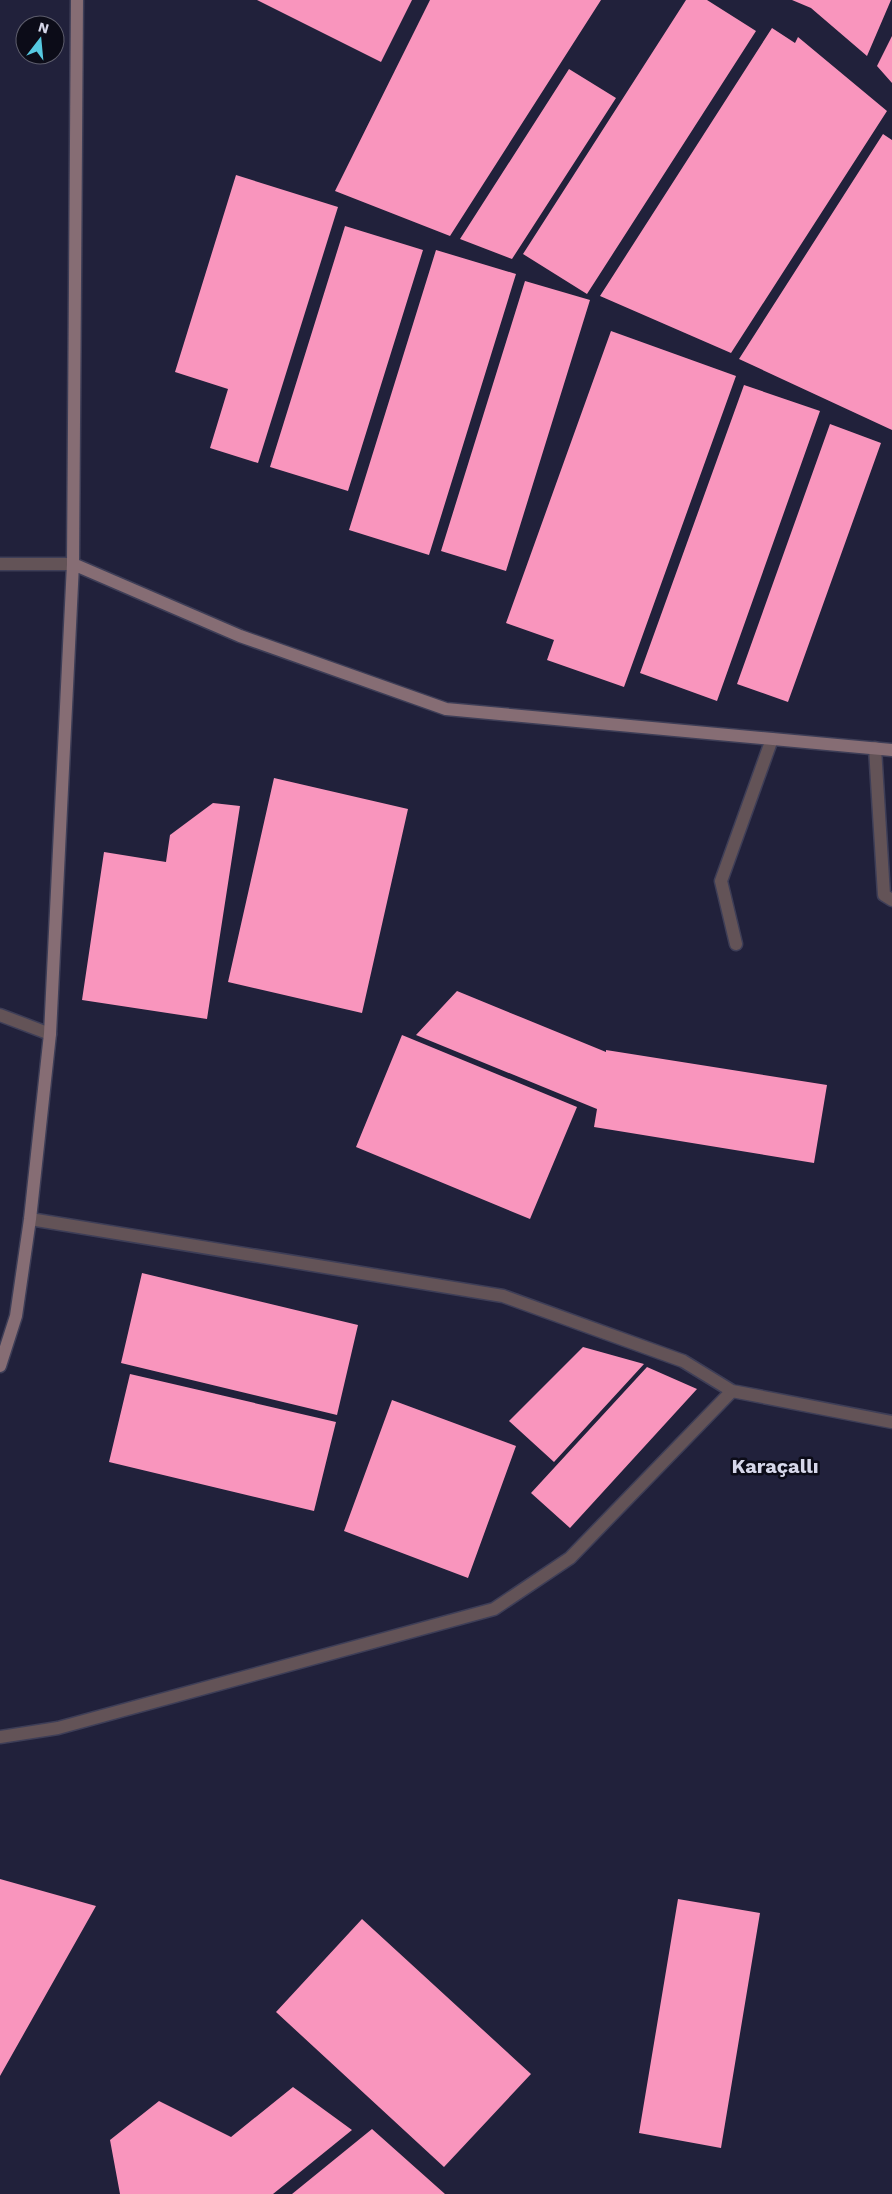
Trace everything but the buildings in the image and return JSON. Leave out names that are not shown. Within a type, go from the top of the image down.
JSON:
[{"type":"street","points":[[0,1366],[16,1316],[30,1219],[50,1034],[73,564],[77,0]]},
{"type":"street","points":[[0,564],[73,564],[240,636],[446,709],[892,750]]},
{"type":"street","points":[[736,944],[721,881],[772,739]]},
{"type":"street","points":[[875,748],[884,895],[892,900]]},
{"type":"street","points":[[0,1016],[50,1034]]},
{"type":"street","points":[[30,1219],[503,1296],[682,1361],[732,1391],[892,1422]]},
{"type":"street","points":[[0,1737],[58,1728],[494,1608],[570,1558],[732,1391]]},
{"type":"district","name":"Karaçallı","points":[[775,1466]]}]
